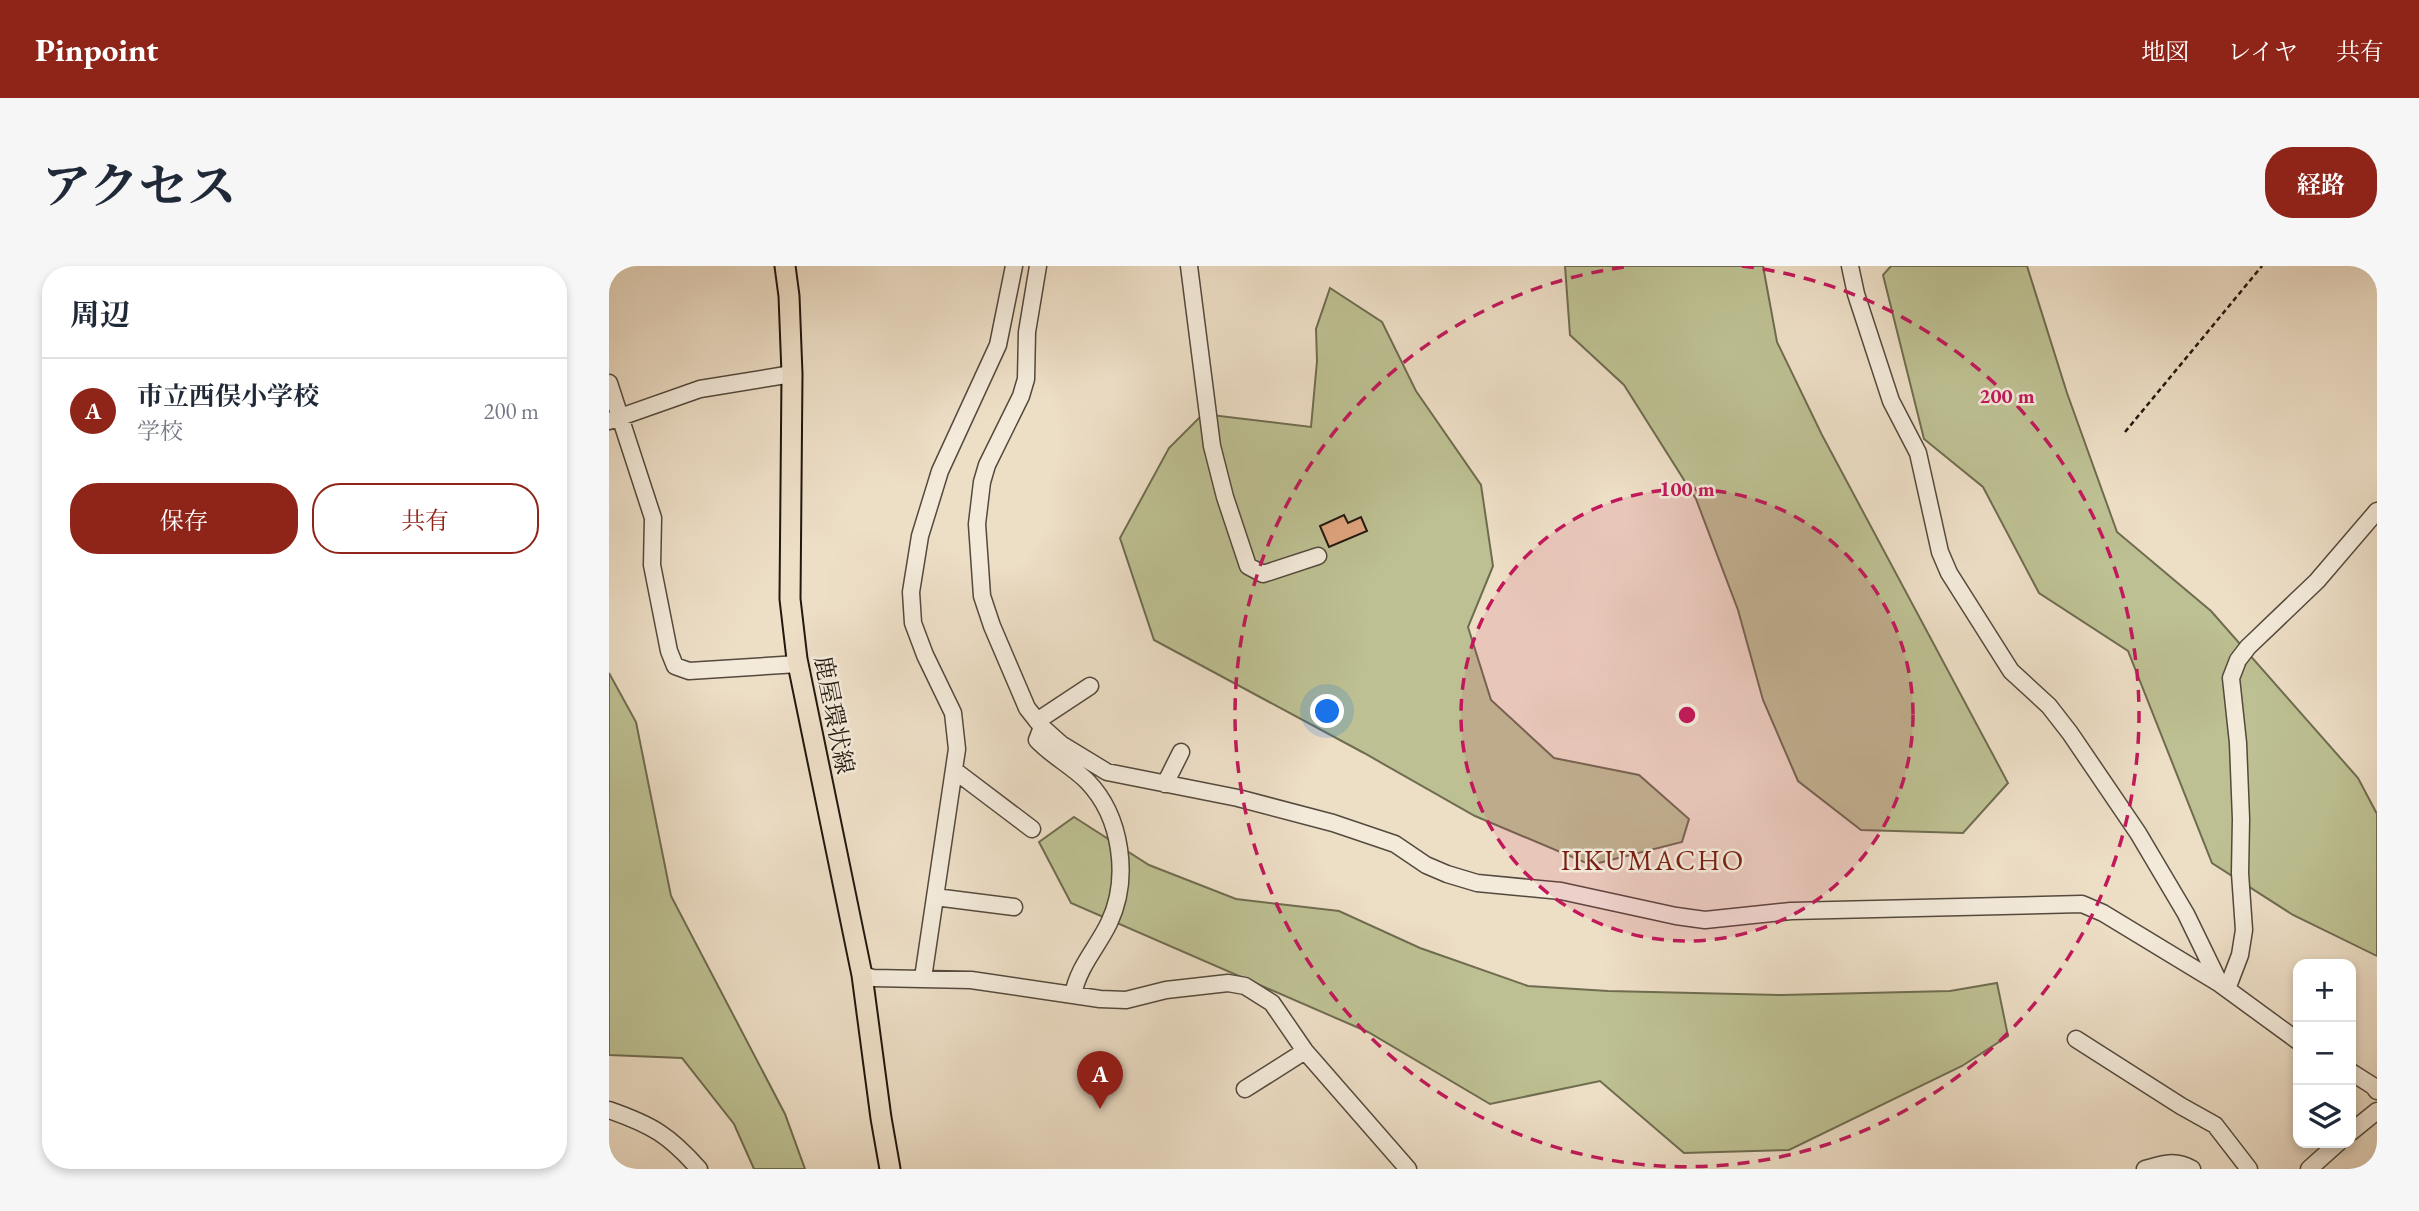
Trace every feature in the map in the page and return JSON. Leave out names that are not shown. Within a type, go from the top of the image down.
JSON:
[{"type":"main road","name":"鹿屋環状線","points":[[785,266],[792,374],[790,576],[798,664],[862,975],[890,1169]]},
{"type":"street","points":[[923,978],[957,749],[953,713],[913,623],[911,592],[920,536],[940,471],[998,345],[1014,266]]},
{"type":"street","points":[[1038,266],[1027,332],[1026,379],[1021,396],[987,465],[977,524],[982,596],[988,616],[1027,708],[1039,724],[1061,744],[1107,772],[1238,798],[1333,823],[1395,844],[1426,865],[1477,883],[1561,891],[1676,916],[1705,919],[1791,911],[2082,904],[2103,913],[2223,987],[2293,1037]]},
{"type":"street","points":[[1189,266],[1212,446],[1225,498],[1248,566],[1263,574],[1318,556]]},
{"type":"street","points":[[1850,266],[1856,294],[1891,401],[1918,453],[1940,552],[1949,573],[2011,671],[2049,706],[2138,833],[2186,914],[2223,987]]},
{"type":"street","points":[[614,419],[700,389],[792,374]]},
{"type":"street","points":[[609,383],[614,419],[653,518],[652,565],[669,651],[675,666],[689,671],[798,664]]},
{"type":"street","points":[[2223,987],[2240,955],[2244,930],[2240,873],[2238,743],[2231,678],[2238,660],[2248,646],[2317,581],[2377,511]]},
{"type":"street","points":[[1073,995],[1076,977],[1108,926],[1118,903],[1121,878],[1117,840],[1098,796],[1087,780],[1046,750],[1037,740],[1039,724],[1090,685]]},
{"type":"street","points":[[1165,784],[1181,752]]},
{"type":"street","points":[[954,770],[1032,830]]},
{"type":"street","points":[[935,897],[1014,906]]},
{"type":"street","points":[[862,975],[873,978],[971,980],[1126,1000],[1166,990],[1228,983],[1245,986],[1272,1003],[1304,1051],[1408,1169]]},
{"type":"street","points":[[2076,1039],[2215,1125],[2249,1169]]},
{"type":"street","points":[[1245,1089],[1304,1051]]},
{"type":"street","points":[[2356,1075],[2377,1091]]},
{"type":"street","points":[[609,1110],[639,1121],[674,1142],[699,1169]]},
{"type":"street","points":[[2356,1128],[2377,1111]]},
{"type":"street","points":[[2309,1169],[2332,1148]]},
{"type":"street","points":[[2145,1169],[2170,1162],[2184,1164],[2192,1169]]},
{"type":"path","points":[[2125,432],[2262,266]]},
{"type":"green space","points":[[1565,266],[1763,266],[1777,342],[1822,435],[2008,783],[1963,833],[1861,830],[1798,781],[1763,700],[1738,610],[1696,499],[1624,385],[1570,335]]},
{"type":"green space","points":[[1891,266],[2027,266],[2067,393],[2117,532],[2211,611],[2358,778],[2377,814],[2377,956],[2293,915],[2212,863],[2128,651],[2039,593],[1983,487],[1924,439],[1883,275]]},
{"type":"green space","points":[[1330,288],[1382,322],[1416,391],[1481,485],[1493,566],[1468,627],[1491,700],[1554,758],[1639,775],[1689,819],[1682,842],[1591,865],[1475,816],[1154,640],[1120,538],[1169,448],[1203,414],[1311,427],[1317,361],[1316,329]]},
{"type":"green space","points":[[609,673],[636,722],[671,896],[785,1114],[805,1169],[754,1169],[734,1124],[682,1058],[609,1055]]},
{"type":"green space","points":[[1074,817],[1149,865],[1236,899],[1339,911],[1420,948],[1528,986],[1608,991],[1782,995],[1950,991],[1997,983],[2008,1036],[1962,1066],[1789,1150],[1684,1153],[1600,1081],[1490,1104],[1368,1032],[1071,903],[1039,842]]},
{"type":"building","points":[[1344,515],[1348,523],[1361,517],[1367,531],[1329,547],[1320,526]]},
{"type":"place","name":"市立西俣小学校","points":[[1100,1109]]},
{"type":"district","name":"IIKUMACHO","points":[[1653,860]]}]
